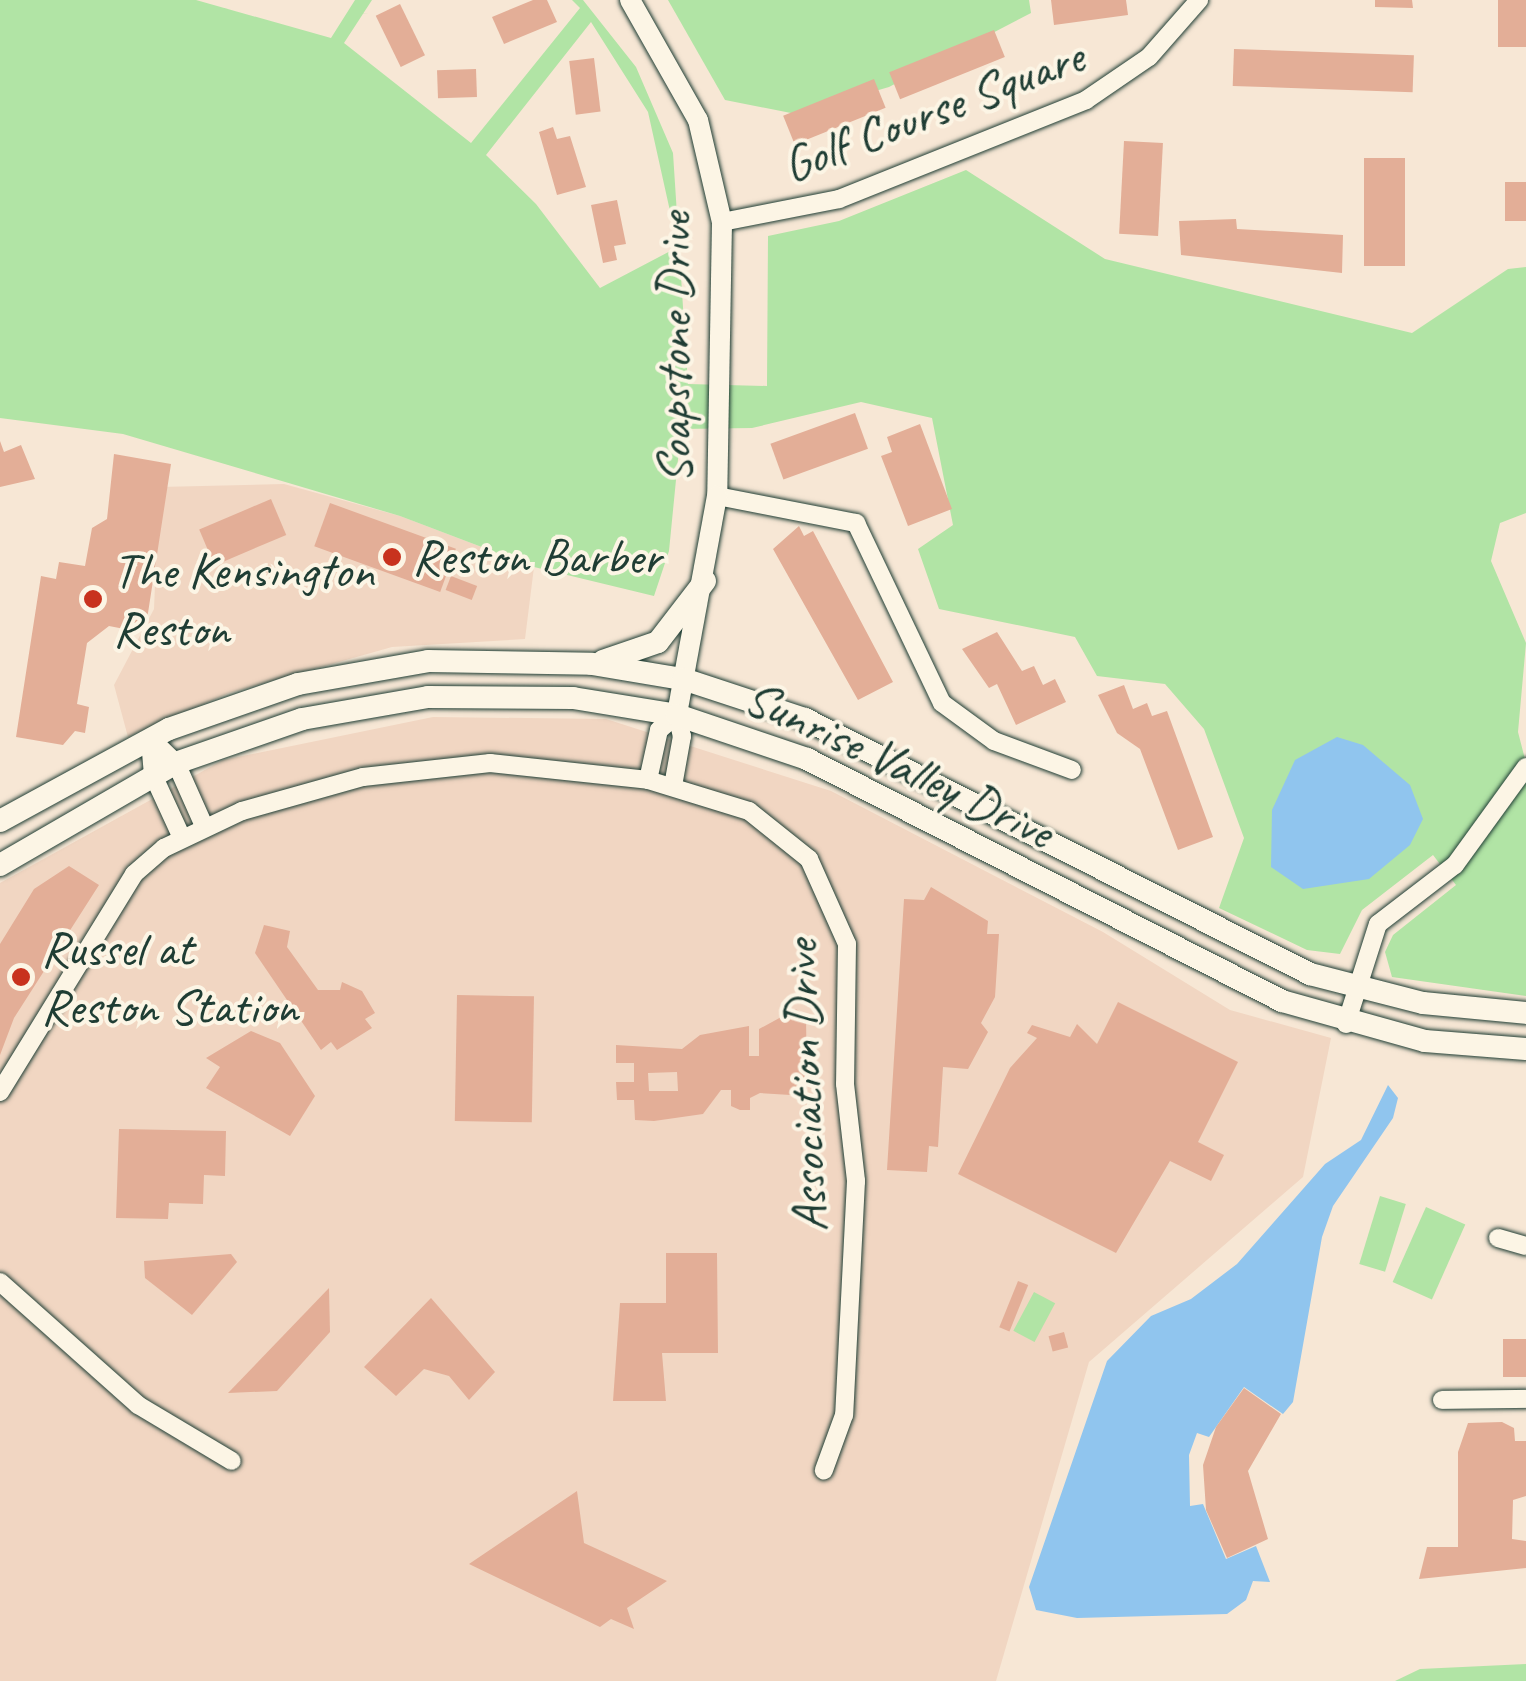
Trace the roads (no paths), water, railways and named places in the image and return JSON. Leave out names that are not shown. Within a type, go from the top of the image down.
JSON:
[{"type":"main road","points":[[592,664],[658,642],[706,581]]},
{"type":"main road","name":"Sunrise Valley Drive","points":[[0,821],[150,738],[264,694],[376,667],[490,658],[592,664],[684,680],[837,734],[1237,942],[1356,988],[1526,1014]]},
{"type":"main road","name":"Sunrise Valley Drive","points":[[0,865],[153,775],[302,720],[428,696],[527,694],[677,714],[807,759],[1236,982],[1346,1024],[1425,1041],[1526,1049]]},
{"type":"street","name":"Soapstone Drive","points":[[630,0],[698,120],[722,222],[718,496],[706,581],[677,714]]},
{"type":"street","name":"Golf Course Square","points":[[722,222],[838,199],[1086,100],[1150,57],[1199,0]]},
{"type":"street","points":[[718,496],[856,523],[942,704],[974,731],[1072,770]]},
{"type":"street","points":[[648,780],[659,730],[677,714],[682,736],[674,786]]},
{"type":"street","points":[[150,738],[176,764],[204,826]]},
{"type":"street","points":[[150,738],[153,775],[182,838]]},
{"type":"street","name":"Association Drive","points":[[0,1092],[114,899],[148,860],[204,826],[302,792],[428,767],[535,765],[648,780],[739,806],[787,836],[820,874],[847,944],[846,1084],[856,1181],[844,1416],[824,1470]]},
{"type":"street","points":[[1346,1024],[1378,924],[1455,865],[1526,767]]},
{"type":"street","points":[[1498,1238],[1526,1246]]},
{"type":"street","points":[[0,1282],[138,1404],[232,1461]]},
{"type":"street","points":[[1442,1400],[1526,1399]]},
{"type":"water","points":[[1337,737],[1363,745],[1410,785],[1423,819],[1410,845],[1369,879],[1303,889],[1271,867],[1272,810],[1295,760]]},
{"type":"water","points":[[1388,1085],[1398,1098],[1393,1118],[1333,1206],[1322,1237],[1293,1402],[1283,1414],[1244,1387],[1209,1437],[1197,1433],[1189,1455],[1190,1506],[1203,1504],[1226,1559],[1256,1546],[1270,1582],[1253,1581],[1246,1600],[1227,1614],[1077,1618],[1036,1610],[1029,1587],[1107,1361],[1151,1316],[1191,1299],[1237,1264],[1325,1164],[1361,1140]]},
{"type":"place","name":"Reston Barber","points":[[392,557]]},
{"type":"place","name":"The Kensington Reston","points":[[93,599]]},
{"type":"place","name":"Russel at Reston Station","points":[[21,977]]}]
